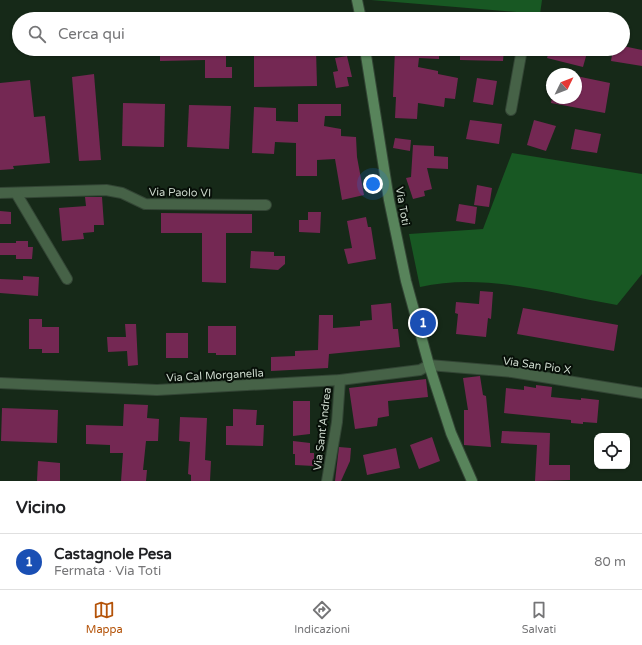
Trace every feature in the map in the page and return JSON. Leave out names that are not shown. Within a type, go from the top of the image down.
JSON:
[{"type":"main road","points":[[357,0],[359,12]]},
{"type":"main road","name":"Via Toti","points":[[366,56],[396,238],[429,365],[451,433],[472,481]]},
{"type":"street","points":[[510,110],[521,56]]},
{"type":"street","name":"Via Paolo VI","points":[[0,193],[106,190],[122,194],[145,204],[266,205]]},
{"type":"street","points":[[16,193],[67,279]]},
{"type":"street","name":"Via Cal Morganella","points":[[0,383],[157,390],[340,380],[420,370],[429,365]]},
{"type":"street","name":"Via San Pio X","points":[[429,365],[512,372],[642,393]]},
{"type":"street","name":"Via Sant'Andrea","points":[[328,481],[340,380]]},
{"type":"green space","points":[[371,0],[542,0],[540,12],[516,12]]},
{"type":"green space","points":[[512,153],[642,174],[642,274],[617,305],[518,286],[494,283],[444,283],[420,287],[409,234],[483,229]]},
{"type":"building","points":[[630,47],[642,50],[642,66],[611,61],[612,56],[630,56]]},
{"type":"building","points":[[160,56],[226,56],[226,67],[232,67],[232,78],[205,78],[205,60],[160,61]]},
{"type":"building","points":[[254,56],[316,56],[317,86],[254,87]]},
{"type":"building","points":[[347,56],[352,77],[347,77],[349,86],[336,88],[333,72],[338,71],[335,58]]},
{"type":"building","points":[[395,56],[439,56],[439,59],[419,58],[418,67],[438,71],[438,74],[458,78],[455,99],[445,98],[444,107],[418,103],[417,119],[395,118],[396,97],[393,97]]},
{"type":"building","points":[[460,56],[503,56],[503,61],[460,60]]},
{"type":"building","points":[[548,56],[586,56],[583,67],[547,58]]},
{"type":"building","points":[[94,74],[101,160],[79,161],[72,77]]},
{"type":"building","points":[[582,77],[610,83],[605,113],[556,104],[582,104]]},
{"type":"building","points":[[477,78],[497,81],[493,105],[473,102]]},
{"type":"building","points":[[30,80],[34,117],[45,116],[50,163],[13,166],[14,169],[0,170],[0,83]]},
{"type":"building","points":[[123,103],[165,104],[164,147],[122,146]]},
{"type":"building","points":[[298,104],[341,104],[341,116],[325,116],[324,126],[341,129],[341,136],[356,137],[357,157],[364,195],[342,200],[335,159],[317,160],[317,176],[296,176],[296,143],[275,142],[274,154],[252,153],[254,107],[276,108],[276,121],[298,122]]},
{"type":"building","points":[[189,105],[231,106],[229,149],[187,147]]},
{"type":"building","points":[[470,120],[502,124],[499,144],[466,139]]},
{"type":"building","points":[[534,120],[556,126],[546,151],[527,145]]},
{"type":"building","points":[[575,129],[601,134],[597,153],[571,149]]},
{"type":"building","points":[[395,138],[411,140],[410,151],[393,148]]},
{"type":"building","points":[[413,145],[434,146],[434,156],[448,157],[448,169],[427,168],[432,189],[424,191],[425,196],[413,199],[406,178],[411,177]]},
{"type":"building","points":[[477,185],[492,188],[489,207],[474,205]]},
{"type":"building","points":[[85,197],[102,197],[104,225],[94,225],[94,232],[83,233],[84,239],[62,241],[59,208],[86,206]]},
{"type":"building","points":[[459,204],[477,207],[475,224],[456,221]]},
{"type":"building","points":[[0,211],[11,212],[11,224],[0,224]]},
{"type":"building","points":[[308,212],[321,212],[320,233],[299,232],[299,220],[308,220]]},
{"type":"building","points":[[161,213],[252,214],[252,233],[226,233],[226,283],[202,282],[202,233],[161,233]]},
{"type":"building","points":[[366,217],[368,227],[371,227],[376,259],[348,264],[344,249],[352,248],[347,221]]},
{"type":"building","points":[[16,241],[28,241],[28,247],[33,247],[32,259],[16,259],[16,255],[0,255],[0,243],[16,243]]},
{"type":"building","points":[[251,251],[274,252],[274,256],[285,256],[285,264],[278,270],[250,268]]},
{"type":"building","points":[[23,276],[39,277],[38,296],[0,293],[0,279],[23,280]]},
{"type":"building","points":[[480,291],[493,292],[491,319],[488,318],[486,337],[456,334],[458,314],[455,313],[456,302],[479,304]]},
{"type":"building","points":[[391,303],[393,329],[398,329],[400,347],[329,354],[328,368],[271,371],[271,357],[295,356],[295,351],[318,350],[319,315],[333,315],[333,328],[360,326],[360,321],[372,320],[371,305]]},
{"type":"building","points":[[523,308],[618,325],[614,351],[517,334]]},
{"type":"building","points":[[29,319],[42,319],[42,327],[59,327],[59,353],[42,353],[42,349],[29,349]]},
{"type":"building","points":[[125,324],[136,324],[138,365],[128,366],[127,351],[108,352],[107,337],[126,337]]},
{"type":"building","points":[[208,326],[236,326],[236,355],[216,355],[216,353],[208,353]]},
{"type":"building","points":[[166,333],[188,333],[188,358],[166,358]]},
{"type":"building","points":[[480,376],[483,395],[486,396],[491,447],[464,445],[464,410],[468,410],[463,378]]},
{"type":"building","points":[[426,379],[428,397],[388,401],[389,416],[378,418],[377,426],[355,429],[349,388]]},
{"type":"building","points":[[536,385],[552,387],[551,397],[599,400],[597,423],[571,423],[571,420],[504,413],[506,388],[524,390],[524,386],[536,388]]},
{"type":"building","points":[[293,401],[310,401],[310,434],[293,436]]},
{"type":"building","points":[[124,404],[148,405],[147,418],[159,419],[158,441],[146,441],[143,470],[147,470],[146,481],[121,481],[123,453],[110,453],[110,445],[86,444],[86,425],[123,426]]},
{"type":"building","points":[[2,408],[58,410],[57,443],[1,441]]},
{"type":"building","points":[[233,409],[257,410],[256,425],[264,425],[263,446],[226,445],[226,426],[233,426]]},
{"type":"building","points":[[180,417],[207,418],[205,460],[211,461],[210,481],[191,481],[191,475],[188,474],[190,442],[179,441]]},
{"type":"building","points":[[502,431],[550,433],[549,465],[570,465],[570,480],[535,481],[537,445],[501,443]]},
{"type":"building","points":[[432,437],[440,461],[419,469],[410,445]]},
{"type":"building","points":[[293,441],[310,443],[310,453],[314,453],[314,466],[295,465]]},
{"type":"building","points":[[339,447],[351,448],[350,461],[341,481],[335,481]]},
{"type":"building","points":[[396,448],[400,468],[367,475],[363,455]]},
{"type":"building","points":[[38,461],[60,463],[60,481],[37,481]]},
{"type":"place","name":"Castagnole Pesa","points":[[423,323]]}]
